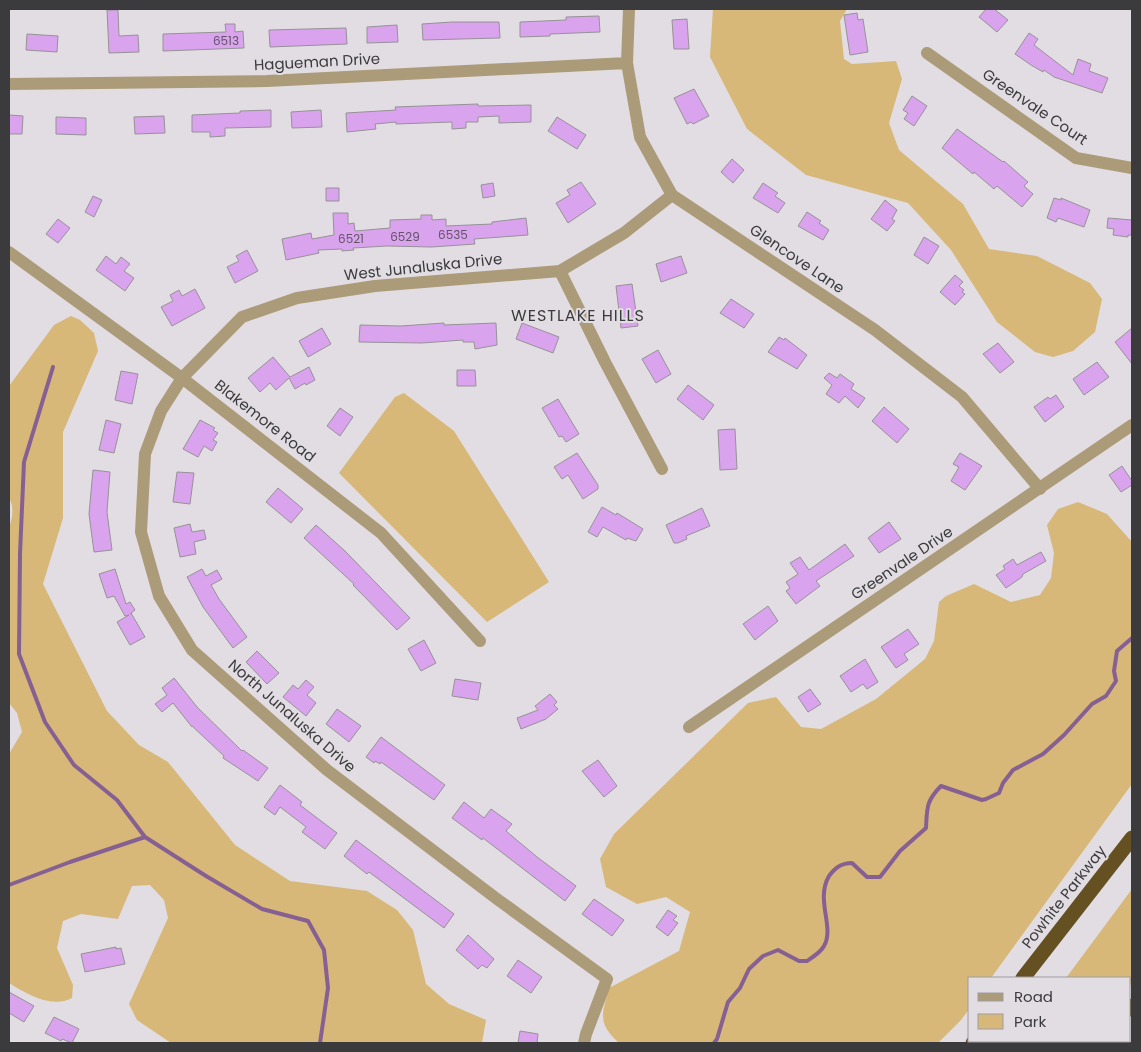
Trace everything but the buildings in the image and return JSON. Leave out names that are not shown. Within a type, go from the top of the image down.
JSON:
[{"type":"highway","name":"Powhite Parkway","points":[[1024,977],[1132,838]]},
{"type":"street","name":"Glencove Lane","points":[[629,9],[626,63],[640,137],[672,195],[875,330],[962,397],[1040,490]]},
{"type":"street","name":"Greenvale Court","points":[[928,53],[1076,158],[1132,168]]},
{"type":"street","name":"Hagueman Drive","points":[[9,84],[267,81],[626,63]]},
{"type":"street","name":"West Junaluska Drive","points":[[182,378],[242,317],[297,298],[376,286],[560,271],[624,233],[672,195]]},
{"type":"street","name":"Blakemore Road","points":[[9,252],[182,378],[381,533],[480,641]]},
{"type":"street","points":[[560,271],[605,362],[662,469]]},
{"type":"street","name":"North Junaluska Drive","points":[[182,378],[162,411],[145,454],[141,532],[159,596],[192,650],[327,770],[497,899],[607,979],[584,1043]]},
{"type":"street","name":"Greenvale Drive","points":[[688,727],[1040,490],[1132,425]]},
{"type":"green space","points":[[713,9],[847,9],[840,21],[844,59],[852,64],[896,61],[902,79],[889,123],[899,150],[963,204],[989,249],[1037,256],[1090,283],[1102,299],[1095,332],[1073,351],[1053,357],[1035,352],[997,322],[951,250],[908,203],[806,175],[747,129],[710,57]]},
{"type":"green space","points":[[71,316],[80,320],[94,333],[98,351],[63,432],[63,518],[43,584],[107,711],[139,745],[168,762],[235,845],[290,881],[367,891],[397,910],[413,930],[426,984],[449,1004],[486,1020],[482,1043],[171,1043],[137,1020],[129,1004],[168,918],[164,900],[150,885],[132,886],[118,919],[81,914],[63,921],[57,948],[73,985],[72,998],[56,1002],[39,999],[9,983],[9,754],[22,732],[17,713],[9,703],[9,527],[12,505],[9,498],[9,386],[54,325]]},
{"type":"green space","points":[[404,393],[454,431],[549,582],[487,622],[339,473],[395,397]]},
{"type":"green space","points":[[1078,502],[1107,514],[1132,542],[1132,784],[992,977],[968,977],[968,1011],[961,1020],[938,1043],[619,1043],[604,1024],[603,1012],[609,988],[679,951],[690,912],[666,897],[637,904],[606,887],[600,859],[614,834],[748,703],[776,697],[801,727],[821,729],[876,699],[925,659],[934,641],[939,602],[946,596],[974,584],[1011,602],[1040,595],[1051,578],[1054,553],[1047,525],[1058,509]]},
{"type":"green space","points":[[1132,889],[1132,983],[1131,977],[1067,977]]},
{"type":"waterway","points":[[53,367],[24,462],[20,554],[19,654],[45,722],[74,765],[117,800],[145,837],[262,909],[308,921],[324,950],[328,988],[320,1043]]},
{"type":"waterway","points":[[714,1043],[717,1039],[728,1002],[740,988],[749,969],[763,956],[778,950],[799,961],[807,961],[823,948],[827,939],[824,904],[825,885],[829,876],[839,866],[852,863],[867,877],[880,877],[900,851],[926,828],[928,805],[932,796],[941,786],[982,800],[999,793],[1003,783],[1013,770],[1043,754],[1064,735],[1092,704],[1106,696],[1116,681],[1114,671],[1117,651],[1132,638]]},
{"type":"waterway","points":[[9,885],[145,837]]},
{"type":"district","name":"WESTLAKE HILLS","points":[[578,315]]}]
